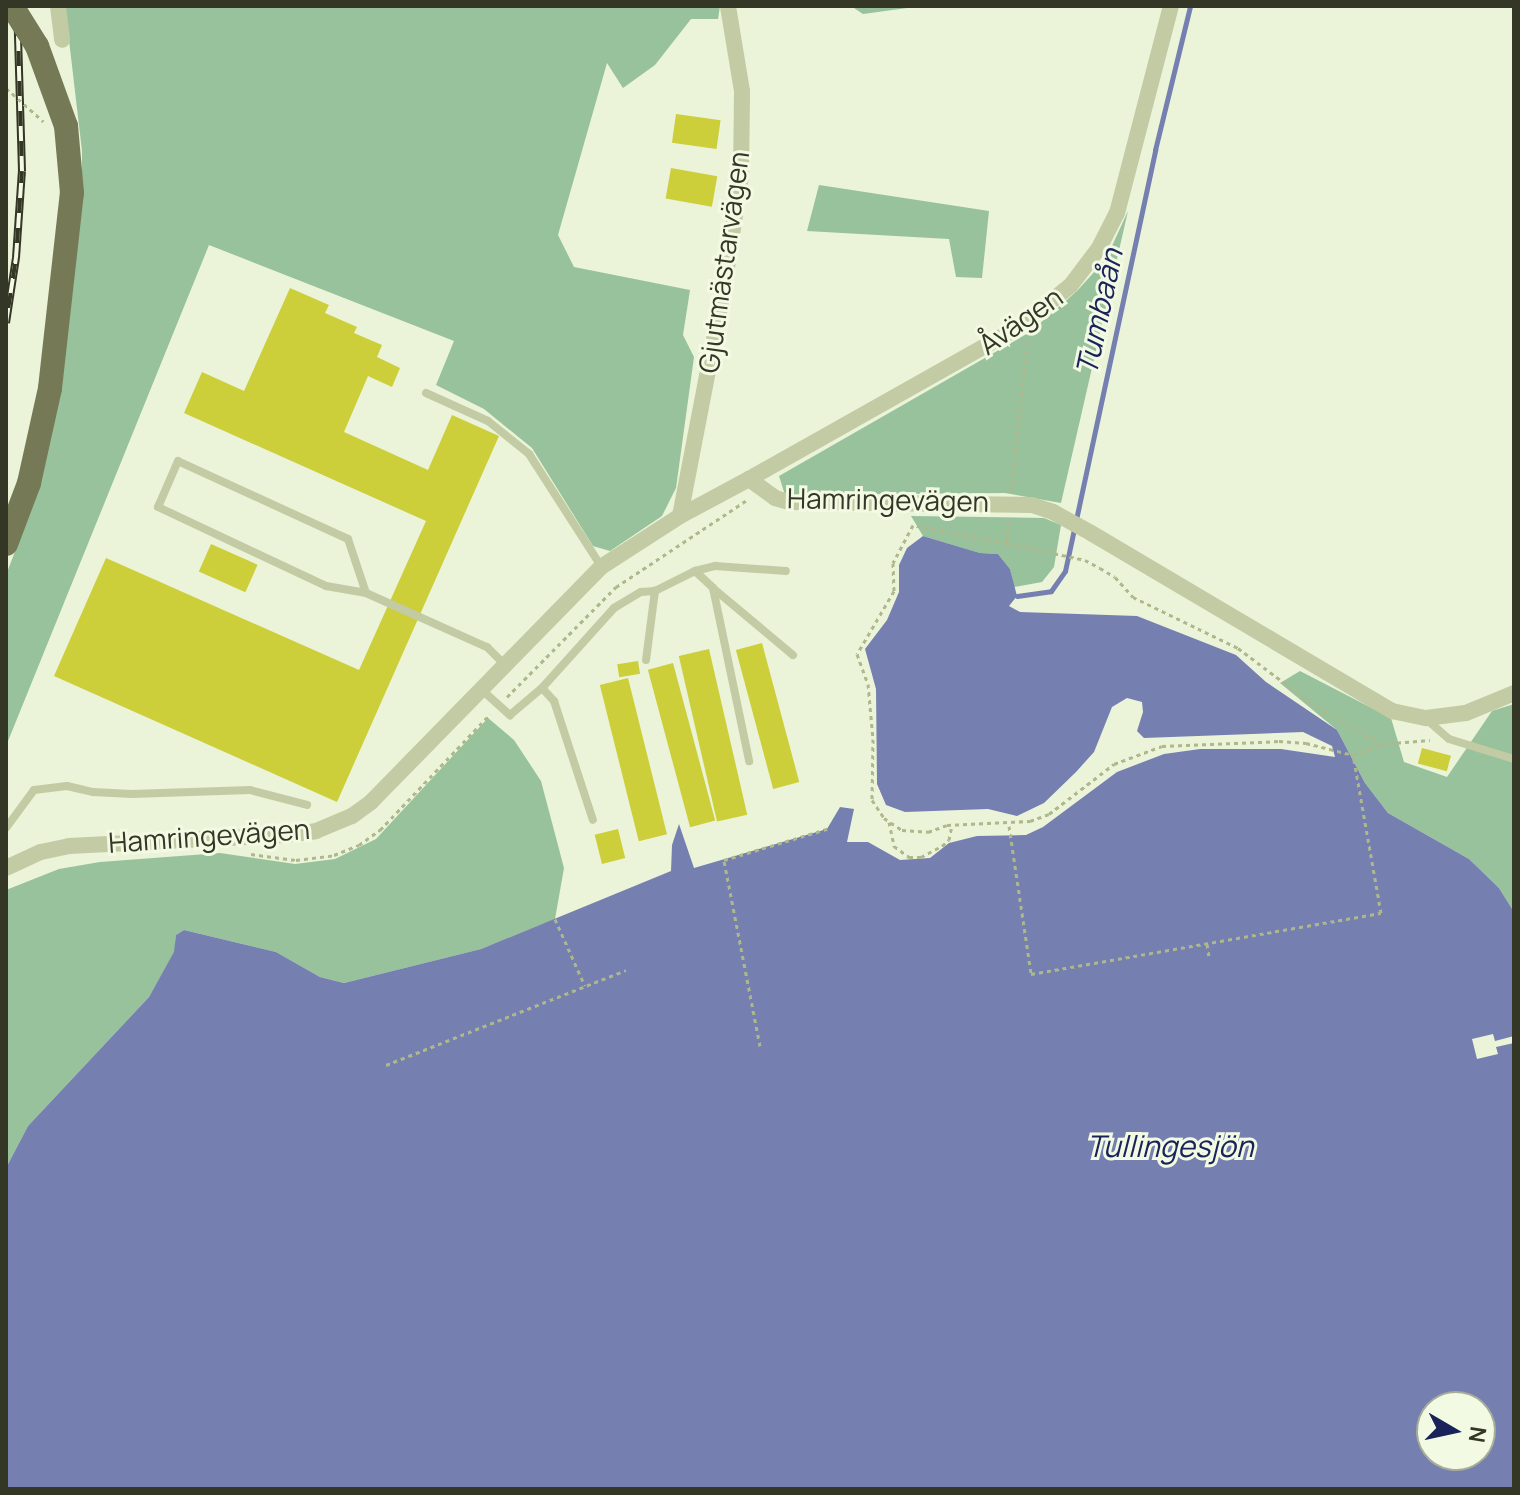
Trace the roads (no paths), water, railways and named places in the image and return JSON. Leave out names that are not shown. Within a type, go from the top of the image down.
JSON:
[{"type":"main road","points":[[6,544],[29,483],[50,388],[72,193],[66,126],[37,46],[12,6]]},
{"type":"street","points":[[58,6],[62,40]]},
{"type":"street","name":"Gjutmästarvägen","points":[[680,516],[724,287],[741,176],[742,91],[728,6]]},
{"type":"street","name":"Åvägen","points":[[749,479],[1033,316],[1071,285],[1099,248],[1117,213],[1171,6]]},
{"type":"street","name":"Hamringevägen","points":[[6,868],[41,852],[92,842],[285,835],[316,831],[352,816],[371,802],[601,567],[680,516],[749,479],[775,498],[789,502],[1009,502],[1053,512],[1392,711],[1426,718],[1466,713],[1514,693]]},
{"type":"lane","points":[[426,393],[488,421],[529,454],[601,567]]},
{"type":"lane","points":[[366,593],[348,539],[178,461],[158,507],[326,586],[366,593],[487,647],[505,665]]},
{"type":"lane","points":[[481,689],[510,715],[542,688],[614,608],[641,592],[655,591],[695,571],[715,566],[786,571]]},
{"type":"lane","points":[[695,571],[793,655]]},
{"type":"lane","points":[[713,588],[749,761]]},
{"type":"lane","points":[[646,660],[655,591]]},
{"type":"lane","points":[[542,688],[554,701],[593,820]]},
{"type":"lane","points":[[1426,718],[1449,739],[1514,759]]},
{"type":"lane","points":[[6,828],[34,790],[67,786],[93,792],[132,794],[250,790],[307,805]]},
{"type":"water","name":"Tullingesjön","points":[[923,536],[980,553],[998,554],[1010,569],[1017,596],[1009,606],[1020,612],[1137,616],[1236,655],[1266,682],[1337,730],[1365,783],[1388,813],[1469,859],[1499,888],[1514,912],[1514,1489],[6,1489],[6,1168],[28,1126],[149,997],[174,952],[176,935],[184,930],[276,952],[320,977],[344,983],[481,949],[671,871],[672,845],[679,824],[694,868],[827,829],[840,807],[854,809],[847,842],[868,842],[900,860],[930,858],[949,843],[977,836],[1026,835],[1043,827],[1117,772],[1164,754],[1200,749],[1281,749],[1335,757],[1332,746],[1303,732],[1144,738],[1137,731],[1143,712],[1142,702],[1127,698],[1112,707],[1094,752],[1076,772],[1044,803],[1017,816],[988,809],[905,812],[886,805],[877,784],[876,689],[865,649],[887,620],[899,592],[899,565],[907,548]]},
{"type":"waterway","name":"Tumbaån","points":[[1017,596],[1051,591],[1065,571],[1155,150],[1190,6]]},
{"type":"railway","points":[[6,323],[16,258],[22,171],[17,6]]}]
